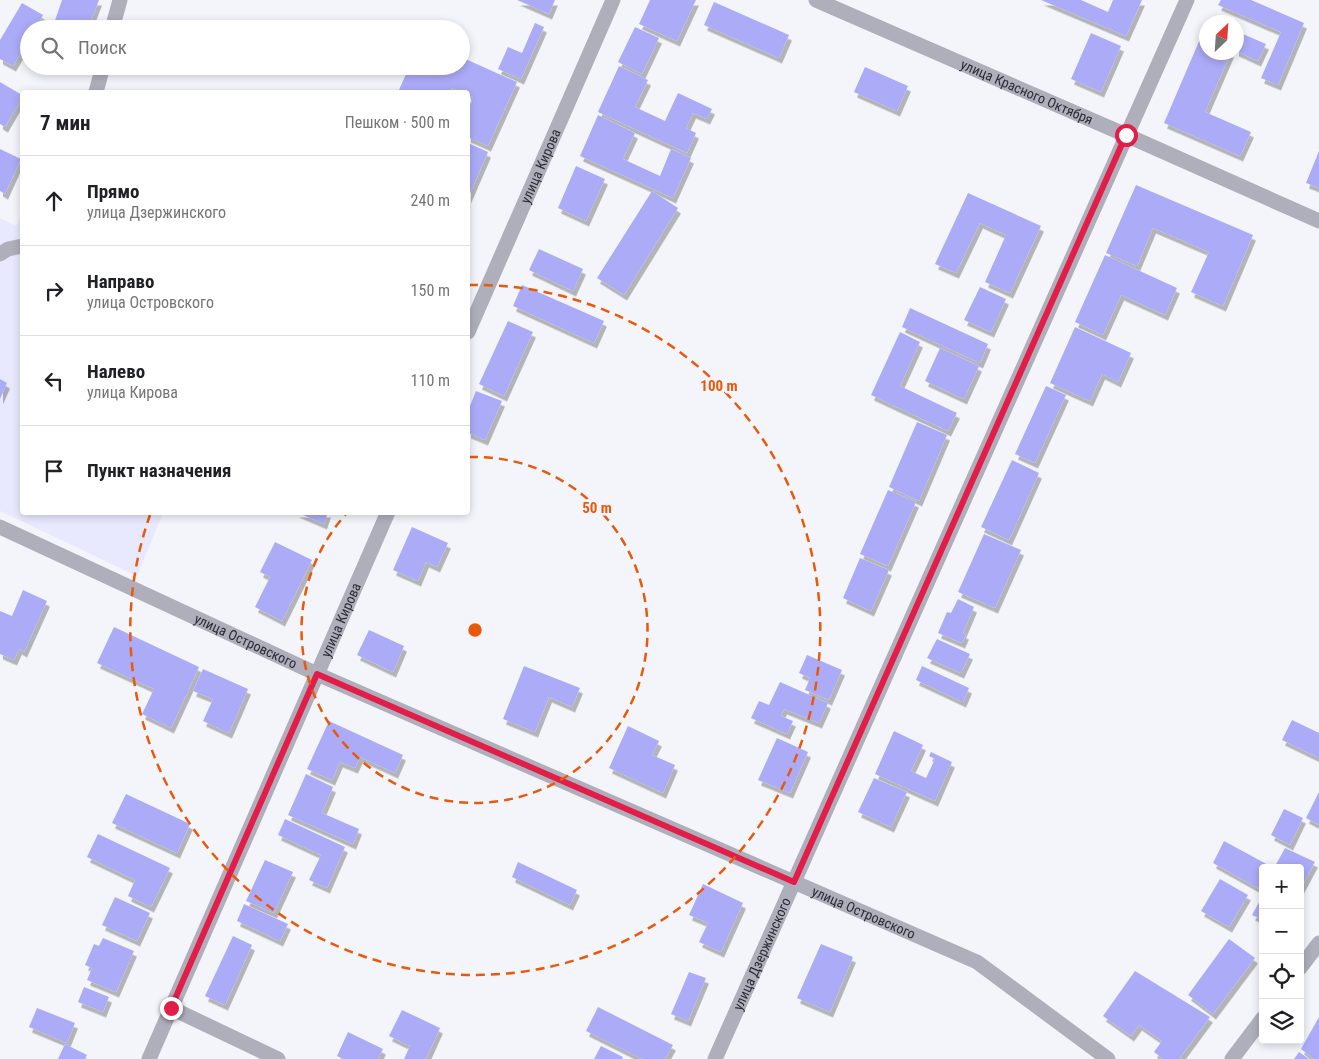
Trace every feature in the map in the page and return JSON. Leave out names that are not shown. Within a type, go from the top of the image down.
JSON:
[{"type":"street","points":[[114,20],[120,0]]},
{"type":"street","name":"улица Кирова","points":[[470,327],[613,0]]},
{"type":"street","name":"улица Красного Октября","points":[[816,0],[1319,221]]},
{"type":"street","name":"улица Дзержинского","points":[[715,1059],[1187,0]]},
{"type":"street","points":[[97,90],[101,75]]},
{"type":"street","points":[[0,254],[8,249],[20,246]]},
{"type":"street","name":"улица Кирова","points":[[149,1059],[387,515]]},
{"type":"street","name":"улица Островского","points":[[0,526],[317,674],[977,962],[1108,1059]]},
{"type":"street","points":[[1304,963],[1319,943]]},
{"type":"street","points":[[171,1008],[278,1059]]},
{"type":"street","points":[[1232,1059],[1259,1023]]},
{"type":"shaded area","points":[[0,218],[16,226],[20,218],[20,515],[162,515],[137,576],[0,511]]},
{"type":"building","points":[[62,0],[99,0],[91,20],[55,20]]},
{"type":"building","points":[[517,0],[555,0],[549,14]]},
{"type":"building","points":[[650,0],[696,0],[677,41],[639,24]]},
{"type":"building","points":[[1041,0],[1081,0],[1108,12],[1113,0],[1142,0],[1126,36]]},
{"type":"building","points":[[1221,0],[1251,0],[1304,23],[1278,85],[1261,78],[1281,32],[1218,5]]},
{"type":"building","points":[[714,2],[789,35],[779,58],[704,25]]},
{"type":"building","points":[[22,3],[43,15],[40,20],[20,20],[20,54],[13,66],[0,59],[0,40]]},
{"type":"building","points":[[535,23],[544,27],[521,79],[498,69],[508,47],[522,53]]},
{"type":"building","points":[[635,27],[659,38],[642,74],[618,62]]},
{"type":"building","points":[[1091,33],[1121,46],[1101,92],[1071,79]]},
{"type":"building","points":[[1244,34],[1266,44],[1258,61],[1244,55]]},
{"type":"building","points":[[1199,41],[1199,60],[1228,60],[1205,112],[1251,132],[1240,156],[1164,123]]},
{"type":"building","points":[[470,61],[517,82],[488,146],[470,138],[470,105],[473,97],[470,96],[470,90],[452,88],[451,90],[399,90],[406,75],[470,75]]},
{"type":"building","points":[[619,66],[648,80],[635,107],[665,121],[678,93],[712,109],[707,119],[693,113],[686,128],[696,133],[687,153],[598,112]]},
{"type":"building","points":[[865,67],[908,86],[897,111],[854,92]]},
{"type":"building","points":[[0,82],[20,94],[20,101],[5,127],[0,124]]},
{"type":"building","points":[[598,115],[635,133],[623,159],[660,176],[671,149],[691,158],[673,198],[580,156]]},
{"type":"building","points":[[470,144],[488,152],[470,193]]},
{"type":"building","points":[[0,149],[20,159],[20,161],[5,194],[0,191]]},
{"type":"building","points":[[1319,151],[1319,188],[1306,183]]},
{"type":"building","points":[[576,166],[605,179],[586,221],[558,208]]},
{"type":"building","points":[[1136,185],[1253,235],[1223,306],[1191,292],[1209,252],[1153,228],[1137,266],[1106,253]]},
{"type":"building","points":[[652,191],[678,208],[624,295],[597,278]]},
{"type":"building","points":[[968,193],[1041,226],[1010,293],[985,282],[1006,235],[980,223],[956,273],[935,264]]},
{"type":"building","points":[[539,249],[583,269],[573,291],[529,270]]},
{"type":"building","points":[[1105,255],[1177,288],[1165,315],[1121,295],[1103,335],[1075,322]]},
{"type":"building","points":[[522,285],[604,321],[594,343],[513,306]]},
{"type":"building","points":[[980,287],[1006,299],[991,332],[964,320]]},
{"type":"building","points":[[910,308],[988,344],[980,363],[902,327]]},
{"type":"building","points":[[508,321],[533,332],[504,396],[479,384]]},
{"type":"building","points":[[1075,327],[1131,353],[1118,382],[1102,374],[1090,401],[1050,383]]},
{"type":"building","points":[[900,332],[920,342],[900,386],[957,413],[948,431],[871,395]]},
{"type":"building","points":[[940,348],[979,366],[964,399],[925,381]]},
{"type":"building","points":[[0,379],[7,383],[0,399]]},
{"type":"building","points":[[1046,386],[1066,395],[1035,463],[1015,454]]},
{"type":"building","points":[[476,391],[502,401],[485,440],[470,434],[470,406]]},
{"type":"building","points":[[917,422],[947,435],[919,501],[889,487]]},
{"type":"building","points":[[1012,460],[1039,473],[1009,540],[981,527]]},
{"type":"building","points":[[888,490],[916,502],[888,566],[860,554]]},
{"type":"building","points":[[303,515],[327,515],[324,524]]},
{"type":"building","points":[[412,527],[448,543],[437,567],[426,562],[418,581],[393,570]]},
{"type":"building","points":[[984,534],[1021,550],[995,608],[958,592]]},
{"type":"building","points":[[275,542],[312,560],[282,621],[255,607],[270,577],[260,572]]},
{"type":"building","points":[[860,558],[889,570],[871,611],[843,598]]},
{"type":"building","points":[[23,590],[47,601],[24,652],[19,649],[14,660],[0,654],[0,611],[12,616]]},
{"type":"building","points":[[958,599],[974,607],[963,633],[966,634],[962,643],[938,633],[947,612],[951,613]]},
{"type":"building","points":[[114,627],[199,667],[171,728],[142,714],[154,689],[97,663]]},
{"type":"building","points":[[369,630],[404,646],[393,672],[357,655]]},
{"type":"building","points":[[937,639],[970,654],[961,673],[927,658]]},
{"type":"building","points":[[807,655],[842,670],[829,700],[805,690],[810,678],[799,673]]},
{"type":"building","points":[[524,666],[580,688],[572,707],[549,697],[535,732],[503,719]]},
{"type":"building","points":[[922,666],[969,688],[963,702],[916,680]]},
{"type":"building","points":[[203,669],[248,689],[229,733],[203,721],[213,699],[193,691]]},
{"type":"building","points":[[780,682],[828,703],[819,723],[784,709],[781,716],[793,721],[787,734],[751,718],[759,701],[769,705]]},
{"type":"building","points":[[1292,720],[1319,733],[1319,758],[1282,740]]},
{"type":"building","points":[[329,721],[403,755],[395,773],[360,757],[355,768],[340,762],[332,780],[307,769]]},
{"type":"building","points":[[628,726],[659,741],[652,755],[675,765],[663,793],[609,768]]},
{"type":"building","points":[[894,731],[923,745],[911,771],[926,778],[935,759],[929,756],[931,752],[952,762],[935,801],[875,774]]},
{"type":"building","points":[[777,738],[808,752],[790,793],[758,780]]},
{"type":"building","points":[[306,774],[333,787],[322,813],[359,829],[353,844],[288,815]]},
{"type":"building","points":[[874,778],[907,792],[891,827],[858,812]]},
{"type":"building","points":[[1319,792],[1319,825],[1306,818]]},
{"type":"building","points":[[126,794],[190,824],[177,853],[112,823]]},
{"type":"building","points":[[1284,809],[1303,818],[1290,845],[1271,835]]},
{"type":"building","points":[[285,819],[345,847],[327,888],[309,880],[321,855],[278,835]]},
{"type":"building","points":[[98,834],[170,868],[151,907],[128,896],[135,880],[87,857]]},
{"type":"building","points":[[1224,841],[1267,864],[1259,864],[1259,889],[1213,863]]},
{"type":"building","points":[[1285,848],[1315,862],[1304,883],[1304,864],[1276,864]]},
{"type":"building","points":[[265,860],[293,872],[274,913],[246,901]]},
{"type":"building","points":[[518,862],[577,890],[570,905],[512,877]]},
{"type":"building","points":[[1220,879],[1248,895],[1229,927],[1201,911]]},
{"type":"building","points":[[703,884],[743,903],[721,952],[699,942],[708,923],[689,915]]},
{"type":"building","points":[[115,897],[150,913],[137,941],[102,925]]},
{"type":"building","points":[[1259,902],[1259,918],[1252,915]]},
{"type":"building","points":[[244,904],[288,924],[280,941],[237,921]]},
{"type":"building","points":[[233,936],[252,945],[225,1005],[205,996]]},
{"type":"building","points":[[103,938],[134,951],[116,992],[87,980],[92,968],[85,965],[94,944],[99,946]]},
{"type":"building","points":[[1229,939],[1255,958],[1213,1014],[1188,995]]},
{"type":"building","points":[[821,944],[853,957],[830,1012],[797,998]]},
{"type":"building","points":[[1135,971],[1210,1017],[1179,1059],[1163,1059],[1154,1052],[1162,1041],[1139,1025],[1131,1036],[1103,1016]]},
{"type":"building","points":[[689,972],[706,978],[688,1021],[671,1014]]},
{"type":"building","points":[[84,987],[109,997],[103,1012],[78,1002]]},
{"type":"building","points":[[598,1007],[673,1045],[665,1059],[642,1059],[586,1031]]},
{"type":"building","points":[[37,1008],[75,1023],[67,1043],[29,1027]]},
{"type":"building","points":[[402,1010],[440,1028],[426,1059],[404,1059],[410,1046],[389,1036]]},
{"type":"building","points":[[1319,1017],[1319,1059],[1314,1059],[1301,1049]]},
{"type":"building","points":[[348,1032],[383,1049],[378,1059],[343,1059],[337,1056]]},
{"type":"building","points":[[65,1044],[87,1055],[85,1059],[58,1059]]},
{"type":"building","points":[[601,1046],[623,1057],[622,1059],[594,1059]]},
{"type":"building","points":[[1299,1052],[1309,1059],[1294,1059]]},
{"type":"route","points":[[171,1008],[317,674],[794,882],[1126,135]]}]
